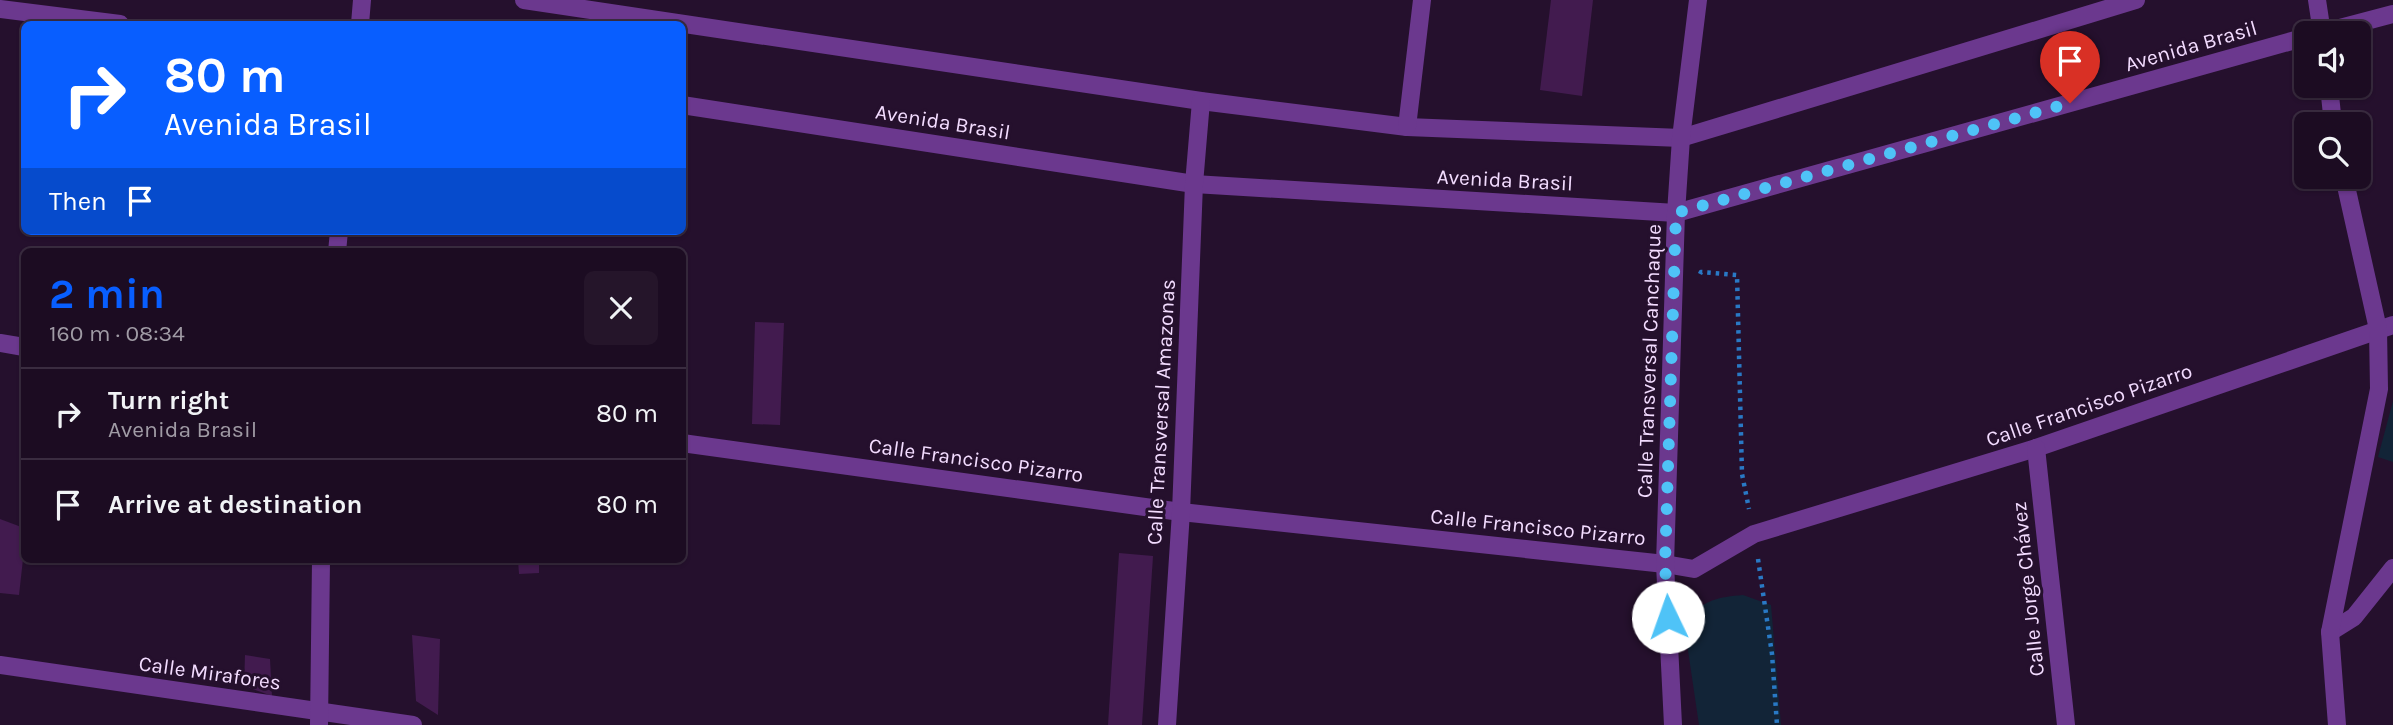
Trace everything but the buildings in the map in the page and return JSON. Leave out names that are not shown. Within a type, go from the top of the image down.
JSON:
[{"type":"street","points":[[360,21],[362,0]]},
{"type":"street","points":[[524,0],[665,21]]},
{"type":"street","points":[[1407,127],[1422,0]]},
{"type":"street","name":"Calle Transversal Canchaque","points":[[1673,725],[1665,564],[1676,213],[1681,138],[1698,0]]},
{"type":"street","points":[[686,24],[1201,101],[1407,127],[1681,138],[2136,0]]},
{"type":"street","points":[[2317,0],[2320,21]]},
{"type":"street","points":[[0,9],[96,21]]},
{"type":"street","points":[[2367,21],[2393,14]]},
{"type":"street","name":"Avenida Brasil","points":[[686,106],[1194,184],[1676,213],[2294,40]]},
{"type":"street","name":"Calle Transversal Amazonas","points":[[1167,725],[1181,512],[1194,184],[1201,101]]},
{"type":"street","points":[[2337,725],[2330,632],[2379,388],[2385,327],[2347,189]]},
{"type":"street","name":"Calle Francisco Pizarro","points":[[686,444],[1181,512],[1694,569],[1754,534],[2036,448],[2385,327]]},
{"type":"street","points":[[0,343],[21,346]]},
{"type":"street","name":"Calle Jorge Chávez","points":[[2036,448],[2066,725]]},
{"type":"street","points":[[319,718],[321,563]]},
{"type":"street","points":[[2330,632],[2354,617],[2393,568]]},
{"type":"street","name":"Calle Mirafores","points":[[0,665],[319,718],[413,725]]},
{"type":"path","points":[[1700,284],[1700,272],[1737,275],[1742,474],[1772,654],[1777,725]]},
{"type":"shaded area","points":[[2393,401],[2393,462],[2378,457]]},
{"type":"shaded area","points":[[1743,595],[1771,605],[1781,725],[1699,725],[1685,630],[1687,616],[1713,600]]},
{"type":"route","points":[[1668,617],[1665,564],[1676,213],[2070,103]]}]
